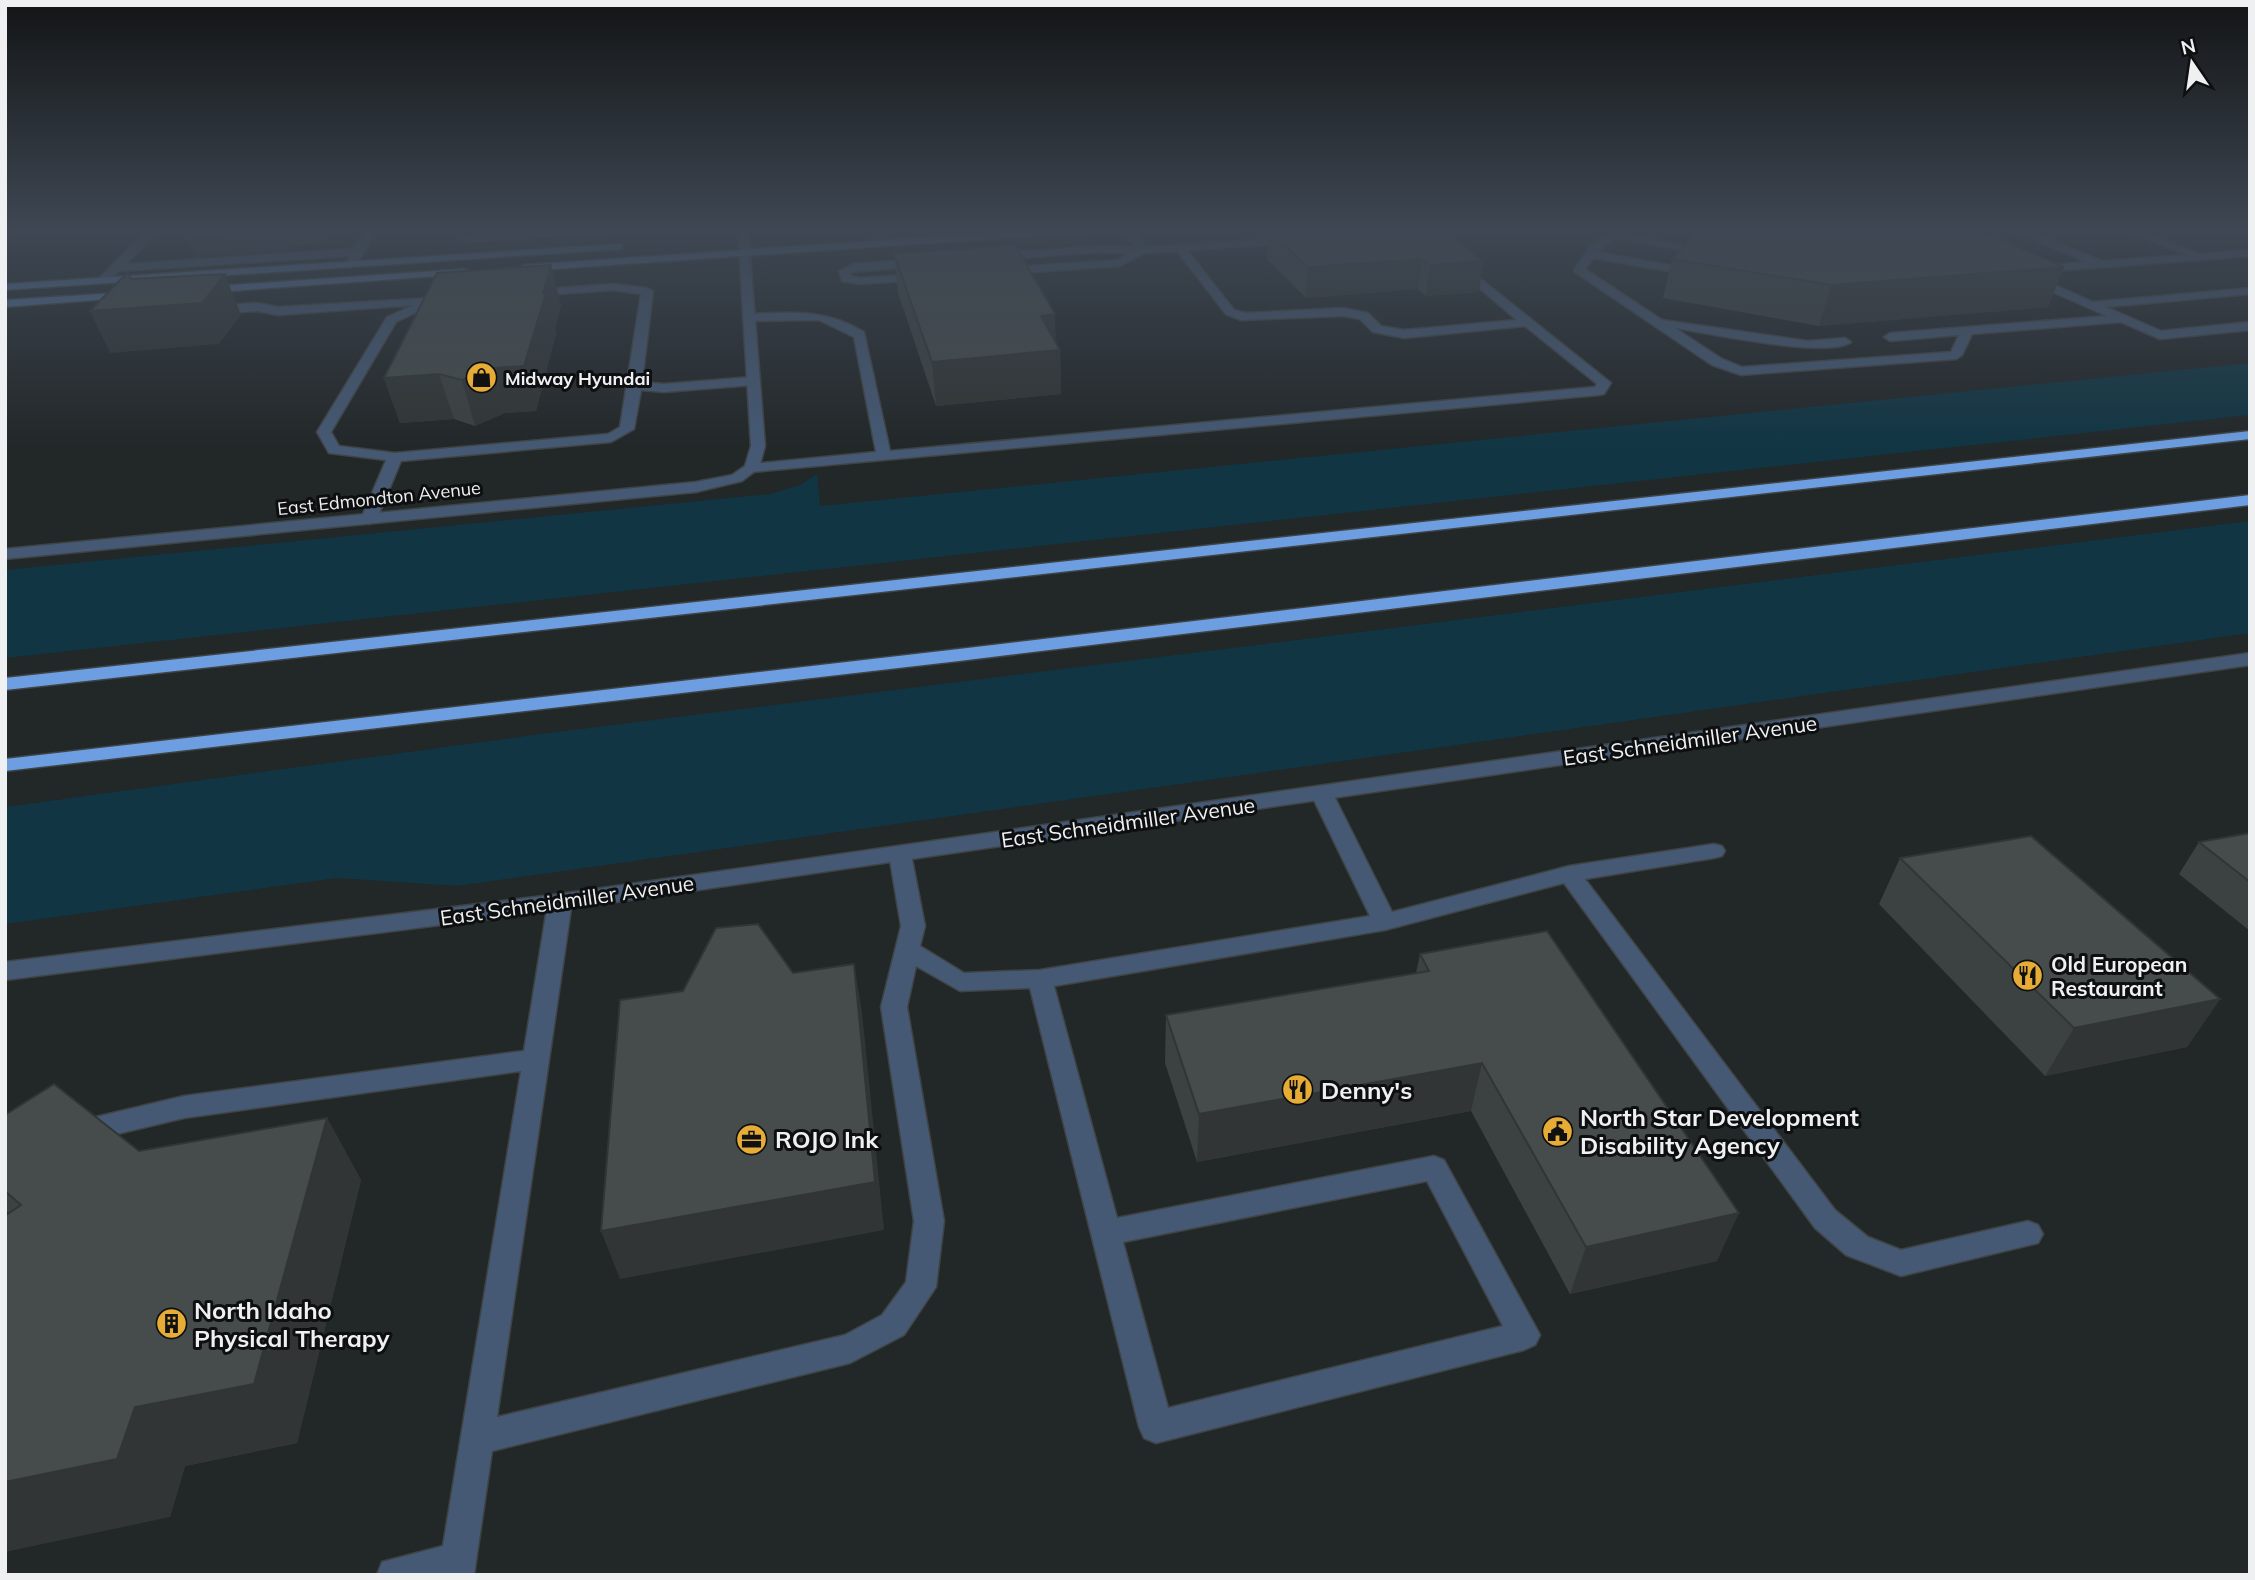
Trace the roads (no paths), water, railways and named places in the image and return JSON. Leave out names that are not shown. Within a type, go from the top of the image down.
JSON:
[{"type":"highway","points":[[5,684],[2250,435]]},
{"type":"highway","points":[[5,765],[973,653],[2250,500]]},
{"type":"highway","points":[[5,772],[300,729]]},
{"type":"street","points":[[5,304],[23,303]]},
{"type":"street","points":[[191,311],[257,307],[278,311],[385,303]]},
{"type":"street","points":[[426,303],[391,320],[324,432],[334,450],[395,457],[611,438],[627,429],[645,303]]},
{"type":"street","points":[[748,303],[758,446],[752,468]]},
{"type":"street","points":[[1223,303],[1230,312],[1245,317],[1343,312],[1364,316],[1377,329],[1404,334],[1529,322]]},
{"type":"street","points":[[1505,303],[1529,322]]},
{"type":"street","points":[[1628,303],[1717,362],[1741,371],[1956,355],[1967,331]]},
{"type":"street","points":[[2087,303],[2160,335],[2250,326]]},
{"type":"street","points":[[2092,305],[2118,303]]},
{"type":"street","points":[[749,317],[809,315],[833,318],[860,335],[884,455]]},
{"type":"street","points":[[1891,337],[2122,318]]},
{"type":"street","name":"East Edmondton Avenue","points":[[5,554],[696,487],[737,478],[752,468],[1599,391],[1604,383],[1529,322]]},
{"type":"street","points":[[1657,322],[1808,345],[1845,342]]},
{"type":"street","points":[[635,385],[664,388],[753,381]]},
{"type":"street","points":[[369,519],[395,457]]},
{"type":"street","name":"East Schneidmiller Avenue","points":[[5,971],[560,902],[2250,659]]},
{"type":"street","points":[[1322,794],[1385,922]]},
{"type":"street","points":[[909,950],[960,982],[1040,979],[1385,922],[1569,874],[1714,851]]},
{"type":"street","points":[[478,1438],[850,1348],[894,1325],[921,1287],[929,1221],[894,1007],[913,926],[900,854]]},
{"type":"street","points":[[1569,874],[1825,1219],[1857,1246],[1901,1263],[2028,1234]]},
{"type":"street","points":[[395,1575],[458,1567],[560,902]]},
{"type":"street","points":[[1040,979],[1105,1233],[1156,1427],[1524,1335],[1434,1168],[1105,1233]]},
{"type":"street","points":[[54,1141],[77,1132],[184,1107],[536,1059]]},
{"type":"place","name":"Midway Hyundai","points":[[482,378]]},
{"type":"place","name":"Old European Restaurant","points":[[2028,976]]},
{"type":"place","name":"Denny's","points":[[1298,1090]]},
{"type":"place","name":"North Star Development Disability Agency","points":[[1557,1131]]},
{"type":"place","name":"ROJO Ink","points":[[752,1139]]},
{"type":"place","name":"North Idaho Physical Therapy","points":[[171,1324]]}]
